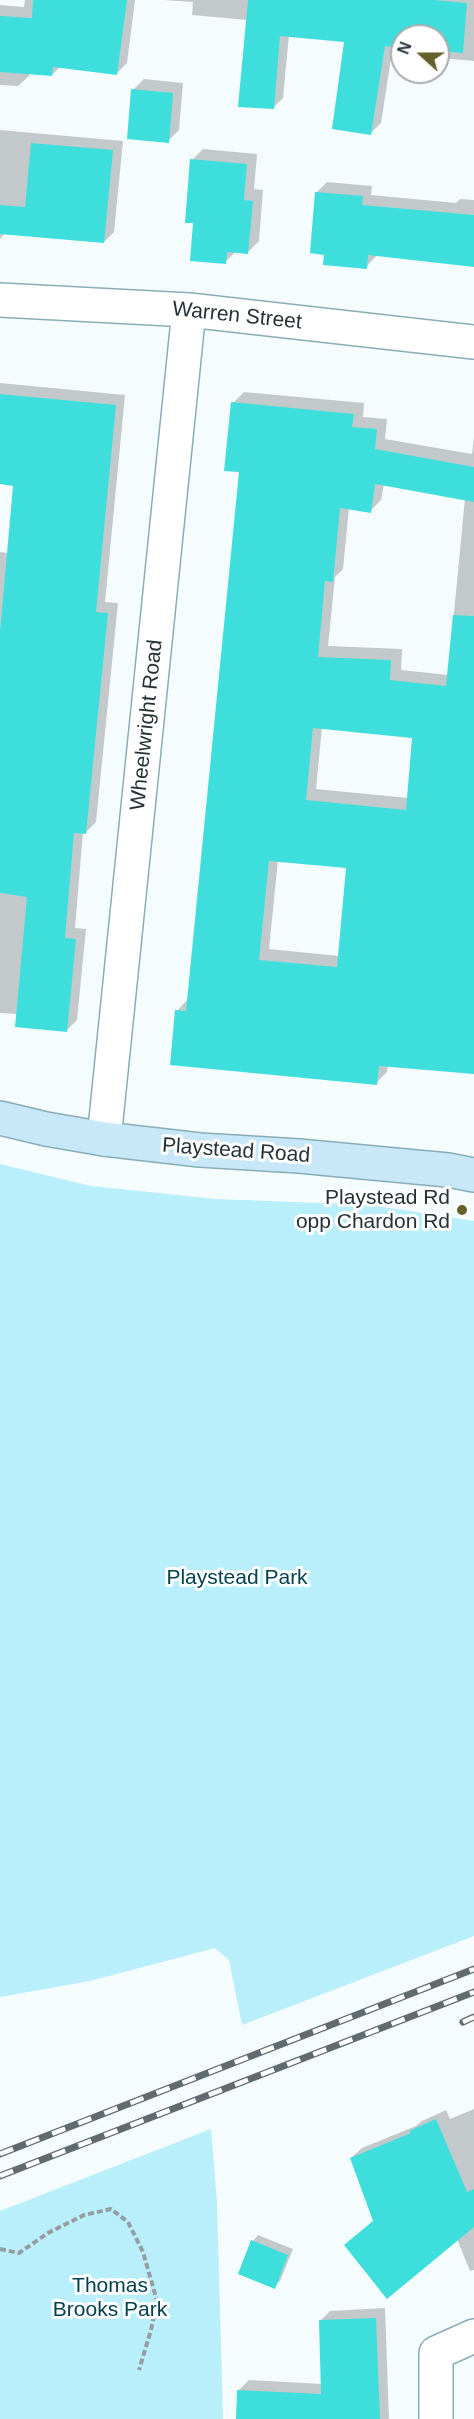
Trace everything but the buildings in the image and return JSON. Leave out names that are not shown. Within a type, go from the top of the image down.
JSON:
[{"type":"main road","name":"Playstead Road","points":[[0,1118],[105,1139],[200,1150],[299,1155],[474,1175]]},
{"type":"street","name":"Warren Street","points":[[0,300],[189,310],[474,342]]},
{"type":"street","name":"Wheelwright Road","points":[[105,1139],[189,310]]},
{"type":"street","points":[[436,2419],[435,2353],[474,2336]]},
{"type":"path","points":[[0,2249],[19,2253],[48,2233],[84,2215],[111,2209],[128,2222],[143,2252],[157,2301],[139,2370]]},
{"type":"green space","name":"Playstead Park","points":[[0,1164],[91,1186],[216,1199],[371,1205],[474,1221],[474,1936],[242,2025],[229,1960],[215,1948],[90,1981],[0,1997]]},
{"type":"green space","name":"Thomas Brooks Park","points":[[211,2129],[217,2202],[223,2419],[0,2419],[0,2211]]},
{"type":"railway","points":[[0,2154],[474,1969]]},
{"type":"railway","points":[[0,2176],[474,1992]]},
{"type":"railway","points":[[463,2022],[474,2017]]},
{"type":"place","name":"Playstead Rd opp Chardon Rd","points":[[462,1210]]}]
